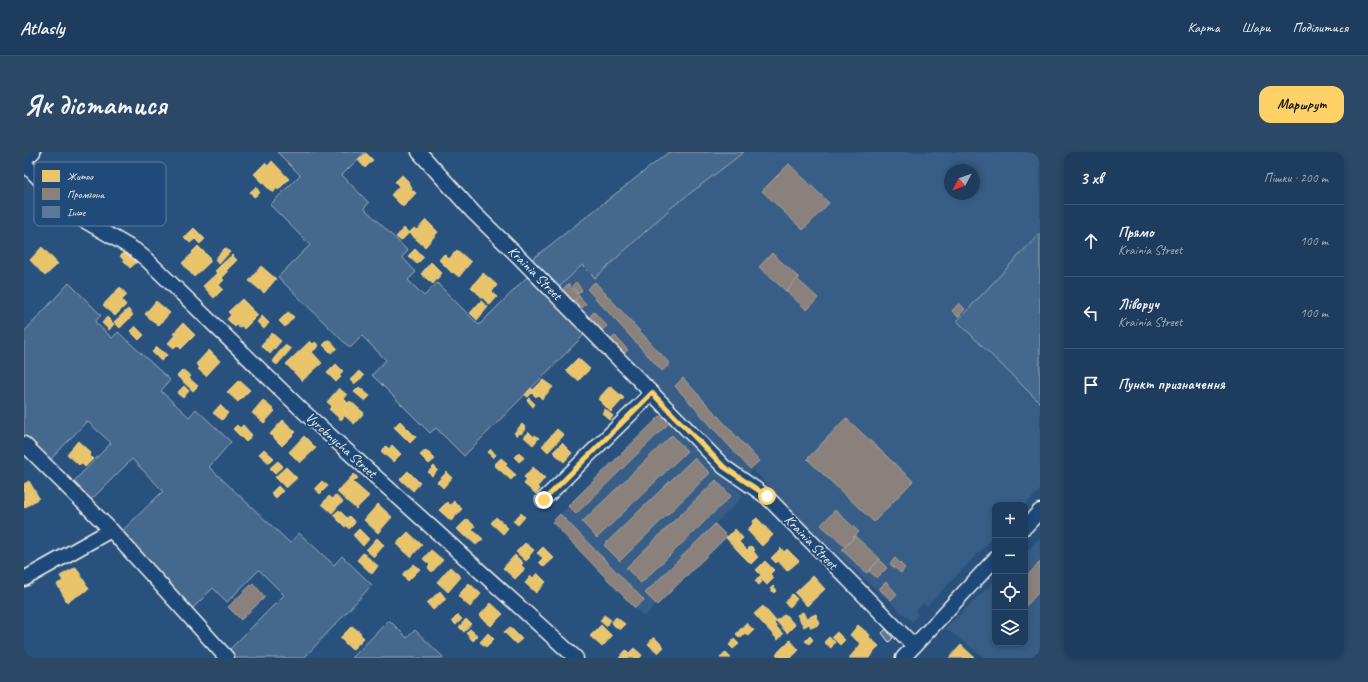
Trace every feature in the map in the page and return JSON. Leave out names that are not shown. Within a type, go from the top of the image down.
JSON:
[{"type":"street","points":[[24,161],[33,152]]},
{"type":"street","name":"Krainia Street","points":[[419,152],[473,212],[522,259],[724,467],[767,496],[914,646]]},
{"type":"street","name":"Vyrobnycha Street","points":[[24,161],[34,172]]},
{"type":"street","name":"Vyrobnycha Street","points":[[94,226],[135,250],[146,259],[304,412],[576,658]]},
{"type":"street","points":[[544,500],[652,393]]},
{"type":"street","points":[[24,444],[111,530],[227,658]]},
{"type":"street","points":[[1028,524],[1040,511]]},
{"type":"street","points":[[24,580],[111,530]]},
{"type":"street","points":[[903,658],[992,562]]},
{"type":"shaded area","points":[[277,152],[365,152],[342,175],[369,203],[364,208],[408,251],[402,257],[416,272],[408,280],[424,296],[437,283],[479,325],[527,277],[585,334],[464,456],[436,428],[430,433],[372,375],[386,360],[362,336],[350,348],[278,277],[310,245],[270,205],[300,175]]},
{"type":"shaded area","points":[[669,152],[744,152],[671,208],[595,278],[582,265],[558,288],[531,260]]},
{"type":"shaded area","points":[[744,152],[1032,152],[1040,160],[1040,233],[957,321],[1040,403],[1040,490],[1028,502],[992,502],[992,539],[927,606],[923,603],[915,611],[918,615],[912,622],[805,525],[753,470],[746,476],[728,464],[558,288],[583,265],[595,278],[671,208]]},
{"type":"shaded area","points":[[1040,233],[1040,403],[957,321]]},
{"type":"shaded area","points":[[69,283],[101,315],[95,322],[112,338],[118,332],[170,380],[161,391],[189,417],[196,409],[231,442],[209,467],[290,543],[299,533],[334,565],[342,556],[372,585],[304,658],[236,658],[229,650],[284,595],[259,570],[227,602],[213,588],[192,609],[122,531],[163,491],[132,459],[91,500],[73,482],[111,443],[87,421],[50,460],[24,435],[24,332]]},
{"type":"shaded area","points":[[663,413],[744,496],[715,524],[727,536],[644,617],[552,522]]},
{"type":"shaded area","points":[[1040,538],[1040,658],[985,658],[945,628],[992,584],[992,646],[1028,646],[1028,550]]},
{"type":"shaded area","points":[[389,620],[407,638],[415,630],[444,658],[352,658]]},
{"type":"building: Житло","points":[[366,153],[373,160],[365,168],[358,160]]},
{"type":"building: Житло","points":[[272,161],[289,179],[273,193],[254,174],[265,163],[268,166]]},
{"type":"building: Житло","points":[[402,175],[409,182],[408,183],[412,187],[411,189],[416,193],[403,207],[391,195],[399,186],[395,182]]},
{"type":"building: Житло","points":[[256,187],[260,193],[254,197],[250,192]]},
{"type":"building: Житло","points":[[426,220],[438,232],[425,247],[409,233],[414,228],[417,230]]},
{"type":"building: Житло","points":[[194,228],[205,239],[200,244],[189,233]]},
{"type":"building: Житло","points":[[404,228],[409,233],[401,241],[396,237]]},
{"type":"building: Житло","points":[[189,233],[195,239],[190,243],[184,237]]},
{"type":"building: Житло","points":[[198,246],[210,258],[208,259],[211,261],[194,277],[182,263]]},
{"type":"building: Житло","points":[[42,247],[58,264],[45,276],[30,260]]},
{"type":"building: Житло","points":[[225,248],[230,252],[219,264],[215,259]]},
{"type":"building: Житло","points":[[415,249],[424,257],[417,264],[408,256]]},
{"type":"building: Житло","points":[[127,250],[137,262],[130,268],[120,256]]},
{"type":"building: Житло","points":[[457,250],[471,262],[459,277],[453,272],[452,273],[439,260],[444,254],[449,259]]},
{"type":"building: Житло","points":[[232,255],[237,260],[226,271],[221,265]]},
{"type":"building: Житло","points":[[431,262],[442,273],[433,284],[421,274]]},
{"type":"building: Житло","points":[[221,265],[228,272],[222,278],[215,271]]},
{"type":"building: Житло","points":[[261,266],[276,279],[264,293],[249,281]]},
{"type":"building: Житло","points":[[217,273],[224,280],[219,285],[223,289],[214,298],[203,286]]},
{"type":"building: Житло","points":[[483,273],[497,285],[492,292],[497,297],[490,305],[471,287]]},
{"type":"building: Житло","points":[[120,287],[127,295],[122,300],[126,305],[115,316],[103,305]]},
{"type":"building: Житло","points":[[242,299],[258,315],[244,329],[242,326],[239,328],[237,325],[235,327],[227,319],[231,315],[228,312]]},
{"type":"building: Житло","points":[[156,301],[170,313],[158,326],[145,314]]},
{"type":"building: Житло","points":[[481,301],[488,307],[477,320],[470,313]]},
{"type":"building: Житло","points":[[128,309],[133,315],[120,328],[114,322]]},
{"type":"building: Житло","points":[[288,312],[294,317],[285,327],[279,321]]},
{"type":"building: Житло","points":[[262,316],[269,323],[264,329],[257,322]]},
{"type":"building: Житло","points":[[107,317],[114,324],[109,330],[102,323]]},
{"type":"building: Житло","points":[[183,323],[195,335],[181,349],[177,345],[174,348],[168,343],[175,335],[173,334]]},
{"type":"building: Житло","points":[[135,326],[144,335],[139,340],[130,331]]},
{"type":"building: Житло","points":[[272,333],[281,341],[270,354],[261,345]]},
{"type":"building: Житло","points":[[329,339],[337,348],[331,353],[323,345]]},
{"type":"building: Житло","points":[[310,341],[313,344],[315,342],[319,346],[312,352],[322,363],[302,381],[286,364]]},
{"type":"building: Житло","points":[[285,345],[291,349],[277,365],[272,361]]},
{"type":"building: Житло","points":[[157,347],[167,355],[161,361],[152,352]]},
{"type":"building: Житло","points":[[209,350],[220,361],[206,376],[198,369],[200,368],[196,364]]},
{"type":"building: Житло","points":[[578,358],[590,369],[578,381],[566,370]]},
{"type":"building: Житло","points":[[336,364],[343,371],[339,375],[341,377],[336,382],[327,373]]},
{"type":"building: Житло","points":[[183,370],[191,376],[189,378],[198,386],[193,391],[177,376]]},
{"type":"building: Житло","points":[[359,371],[364,376],[354,384],[350,380]]},
{"type":"building: Житло","points":[[239,380],[250,390],[238,402],[227,392]]},
{"type":"building: Житло","points":[[543,380],[553,387],[542,399],[533,390]]},
{"type":"building: Житло","points":[[184,386],[189,391],[183,398],[177,393]]},
{"type":"building: Житло","points":[[610,386],[624,398],[611,412],[598,399]]},
{"type":"building: Житло","points":[[359,387],[370,396],[365,401],[354,392]]},
{"type":"building: Житло","points":[[339,388],[347,395],[344,399],[348,403],[343,409],[347,413],[341,420],[329,409],[332,406],[327,402]]},
{"type":"building: Житло","points":[[531,388],[538,395],[536,397],[532,393],[528,397],[525,395]]},
{"type":"building: Житло","points":[[529,398],[535,404],[533,407],[527,400]]},
{"type":"building: Житло","points":[[263,400],[275,411],[264,423],[252,413]]},
{"type":"building: Житло","points":[[350,401],[364,413],[354,424],[345,416],[347,413],[343,409]]},
{"type":"building: Житло","points":[[220,405],[228,413],[222,420],[213,413]]},
{"type":"building: Житло","points":[[605,409],[613,416],[610,420],[602,413]]},
{"type":"building: Житло","points":[[283,420],[296,432],[282,446],[270,434]]},
{"type":"building: Житло","points":[[400,421],[416,437],[410,443],[394,427]]},
{"type":"building: Житло","points":[[522,424],[526,428],[517,436],[514,433]]},
{"type":"building: Житло","points":[[237,425],[240,428],[243,425],[252,435],[246,442],[233,429]]},
{"type":"building: Житло","points":[[557,429],[564,435],[548,452],[542,446]]},
{"type":"building: Житло","points":[[529,432],[534,437],[535,435],[539,438],[533,445],[524,437]]},
{"type":"building: Житло","points":[[304,436],[316,448],[300,463],[289,452]]},
{"type":"building: Житло","points":[[78,441],[91,453],[89,455],[93,459],[85,467],[81,463],[79,465],[67,454]]},
{"type":"building: Житло","points":[[562,443],[572,453],[564,462],[553,452]]},
{"type":"building: Житло","points":[[392,445],[401,454],[393,462],[381,451],[386,446],[389,449]]},
{"type":"building: Житло","points":[[264,449],[274,458],[269,463],[259,454]]},
{"type":"building: Житло","points":[[491,449],[496,455],[493,458],[488,452]]},
{"type":"building: Житло","points":[[426,450],[435,459],[429,464],[420,455]]},
{"type":"building: Житло","points":[[519,452],[524,458],[519,462],[514,457]]},
{"type":"building: Житло","points":[[501,458],[507,463],[505,465],[516,475],[511,480],[494,465]]},
{"type":"building: Житло","points":[[278,461],[283,466],[275,473],[270,468]]},
{"type":"building: Житло","points":[[434,466],[438,470],[432,476],[428,472]]},
{"type":"building: Житло","points":[[286,467],[297,478],[286,488],[275,477]]},
{"type":"building: Житло","points":[[533,467],[545,478],[537,487],[540,489],[536,494],[524,484],[527,480],[524,477]]},
{"type":"building: Житло","points":[[408,471],[420,483],[413,491],[400,479]]},
{"type":"building: Житло","points":[[447,472],[452,478],[443,488],[437,482]]},
{"type":"building: Житло","points":[[354,474],[358,478],[353,482],[369,496],[356,509],[337,492]]},
{"type":"building: Житло","points":[[29,481],[39,498],[24,508],[24,484]]},
{"type":"building: Житло","points":[[322,481],[328,486],[320,494],[315,488]]},
{"type":"building: Житло","points":[[278,486],[283,491],[276,498],[271,493]]},
{"type":"building: Житло","points":[[335,495],[343,502],[339,505],[332,499]]},
{"type":"building: Житло","points":[[329,496],[339,505],[332,513],[322,504]]},
{"type":"building: Житло","points":[[454,501],[462,509],[451,521],[439,510],[447,502],[450,505]]},
{"type":"building: Житло","points":[[378,504],[392,517],[378,533],[364,520]]},
{"type":"building: Житло","points":[[339,510],[347,518],[342,524],[333,515]]},
{"type":"building: Житло","points":[[521,513],[525,517],[518,525],[513,521]]},
{"type":"building: Житло","points":[[349,516],[353,520],[345,527],[342,524]]},
{"type":"building: Житло","points":[[496,517],[508,528],[503,534],[491,523]]},
{"type":"building: Житло","points":[[757,518],[773,535],[762,546],[747,530]]},
{"type":"building: Житло","points":[[467,519],[475,526],[465,537],[457,529]]},
{"type":"building: Житло","points":[[353,520],[355,523],[349,529],[347,526]]},
{"type":"building: Житло","points":[[359,529],[369,539],[363,546],[353,535]]},
{"type":"building: Житло","points":[[472,529],[483,539],[476,545],[466,536]]},
{"type":"building: Житло","points":[[735,529],[743,538],[739,542],[747,550],[742,555],[726,538]]},
{"type":"building: Житло","points":[[408,532],[422,545],[411,557],[396,544]]},
{"type":"building: Житло","points":[[377,538],[384,545],[374,557],[366,550]]},
{"type":"building: Житло","points":[[525,543],[534,550],[526,561],[516,552]]},
{"type":"building: Житло","points":[[751,546],[755,550],[746,559],[742,555]]},
{"type":"building: Житло","points":[[543,547],[554,558],[544,567],[539,562],[543,558],[537,553]]},
{"type":"building: Житло","points":[[781,548],[784,552],[787,549],[799,561],[787,571],[778,561],[776,563],[771,558]]},
{"type":"building: Житло","points":[[431,550],[443,560],[432,572],[428,568],[430,565],[423,559]]},
{"type":"building: Житло","points":[[754,552],[758,557],[751,564],[746,559]]},
{"type":"building: Житло","points":[[363,553],[378,566],[372,574],[357,560]]},
{"type":"building: Житло","points":[[515,555],[523,563],[521,565],[525,569],[515,579],[503,568]]},
{"type":"building: Житло","points":[[765,561],[774,570],[770,574],[774,578],[767,585],[759,577],[761,575],[756,570]]},
{"type":"building: Житло","points":[[414,564],[420,569],[408,581],[402,575]]},
{"type":"building: Житло","points":[[76,567],[89,589],[67,602],[57,584],[63,581],[60,576]]},
{"type":"building: Житло","points":[[450,567],[461,577],[448,592],[437,582]]},
{"type":"building: Житло","points":[[537,573],[546,582],[536,593],[525,583],[531,576],[533,578]]},
{"type":"building: Житло","points":[[813,576],[825,589],[807,606],[795,593]]},
{"type":"building: Житло","points":[[758,577],[762,582],[759,585],[755,581]]},
{"type":"building: Житло","points":[[469,583],[481,594],[470,607],[458,596]]},
{"type":"building: Житло","points":[[773,586],[777,590],[774,593],[770,589]]},
{"type":"building: Житло","points":[[440,591],[446,599],[433,610],[427,603]]},
{"type":"building: Житло","points":[[792,594],[797,599],[790,607],[785,603]]},
{"type":"building: Житло","points":[[491,603],[503,614],[491,626],[479,616]]},
{"type":"building: Житло","points":[[763,606],[776,621],[774,624],[783,634],[778,640],[754,614]]},
{"type":"building: Житло","points":[[803,612],[809,624],[804,627],[797,615]]},
{"type":"building: Житло","points":[[785,614],[795,625],[787,633],[776,621]]},
{"type":"building: Житло","points":[[816,614],[820,624],[811,628],[807,618]]},
{"type":"building: Житло","points":[[458,615],[462,619],[456,625],[452,621]]},
{"type":"building: Житло","points":[[604,615],[611,620],[606,626],[600,621]]},
{"type":"building: Житло","points":[[616,617],[625,624],[620,630],[611,623]]},
{"type":"building: Житло","points":[[466,619],[471,624],[464,632],[459,627]]},
{"type":"building: Житло","points":[[746,623],[754,630],[748,636],[745,633],[740,638],[736,634]]},
{"type":"building: Житло","points":[[601,625],[612,636],[602,647],[590,636]]},
{"type":"building: Житло","points":[[858,625],[870,635],[869,637],[879,646],[869,658],[849,658],[861,644],[850,635]]},
{"type":"building: Житло","points":[[352,626],[361,633],[360,634],[364,638],[352,650],[340,638]]},
{"type":"building: Житло","points":[[510,627],[522,639],[516,644],[504,632]]},
{"type":"building: Житло","points":[[470,629],[478,636],[473,641],[466,633]]},
{"type":"building: Житло","points":[[837,632],[845,640],[840,645],[832,637]]},
{"type":"building: Житло","points":[[488,633],[494,639],[486,647],[480,642]]},
{"type":"building: Житло","points":[[810,636],[813,640],[809,644],[805,641]]},
{"type":"building: Житло","points":[[654,637],[664,647],[658,653],[648,644]]},
{"type":"building: Житло","points":[[829,637],[835,642],[831,648],[824,642]]},
{"type":"building: Житло","points":[[734,639],[739,644],[733,649],[729,645]]},
{"type":"building: Житло","points":[[790,640],[799,650],[791,658],[780,658],[776,654]]},
{"type":"building: Житло","points":[[961,645],[974,657],[974,658],[949,658]]},
{"type":"building: Житло","points":[[634,648],[642,655],[640,658],[619,658],[626,650],[629,653]]},
{"type":"building: Житло","points":[[725,652],[731,658],[720,658]]},
{"type":"building: Промзона","points":[[789,164],[829,203],[803,230],[762,191]]},
{"type":"building: Промзона","points":[[772,253],[799,278],[786,291],[759,267]]},
{"type":"building: Промзона","points":[[797,279],[818,298],[807,310],[786,291]]},
{"type":"building: Промзона","points":[[576,282],[582,290],[578,294],[572,286]]},
{"type":"building: Промзона","points":[[595,282],[670,364],[662,371],[587,289]]},
{"type":"building: Промзона","points":[[568,284],[579,296],[572,303],[561,291]]},
{"type":"building: Промзона","points":[[579,296],[586,304],[582,308],[575,300]]},
{"type":"building: Промзона","points":[[959,303],[965,309],[958,317],[952,311]]},
{"type":"building: Промзона","points":[[594,312],[607,326],[602,330],[590,316]]},
{"type":"building: Промзона","points":[[615,336],[628,350],[623,354],[610,340]]},
{"type":"building: Промзона","points":[[683,378],[759,461],[750,469],[675,386]]},
{"type":"building: Промзона","points":[[663,413],[671,421],[576,514],[568,506]]},
{"type":"building: Промзона","points":[[846,418],[913,481],[874,522],[807,459]]},
{"type":"building: Промзона","points":[[672,435],[687,451],[597,538],[582,522]]},
{"type":"building: Промзона","points":[[694,458],[710,473],[620,561],[604,545]]},
{"type":"building: Промзона","points":[[716,480],[731,496],[641,583],[626,568]]},
{"type":"building: Промзона","points":[[835,510],[859,532],[845,547],[821,525]]},
{"type":"building: Промзона","points":[[560,514],[644,600],[635,608],[552,522]]},
{"type":"building: Промзона","points":[[715,524],[727,536],[657,605],[645,593]]},
{"type":"building: Промзона","points":[[855,536],[880,559],[867,573],[842,550]]},
{"type":"building: Промзона","points":[[895,558],[905,568],[901,573],[890,564]]},
{"type":"building: Промзона","points":[[879,560],[887,568],[877,578],[869,571]]},
{"type":"building: Промзона","points":[[1040,562],[1040,591],[1028,604],[1028,575]]},
{"type":"building: Промзона","points":[[886,582],[897,594],[891,600],[879,589]]},
{"type":"building: Промзона","points":[[253,583],[265,597],[241,620],[228,607]]},
{"type":"building: Інше","points":[[886,629],[893,638],[889,642],[882,633]]},
{"type":"route","points":[[544,500],[652,393],[724,467],[767,496]]}]
